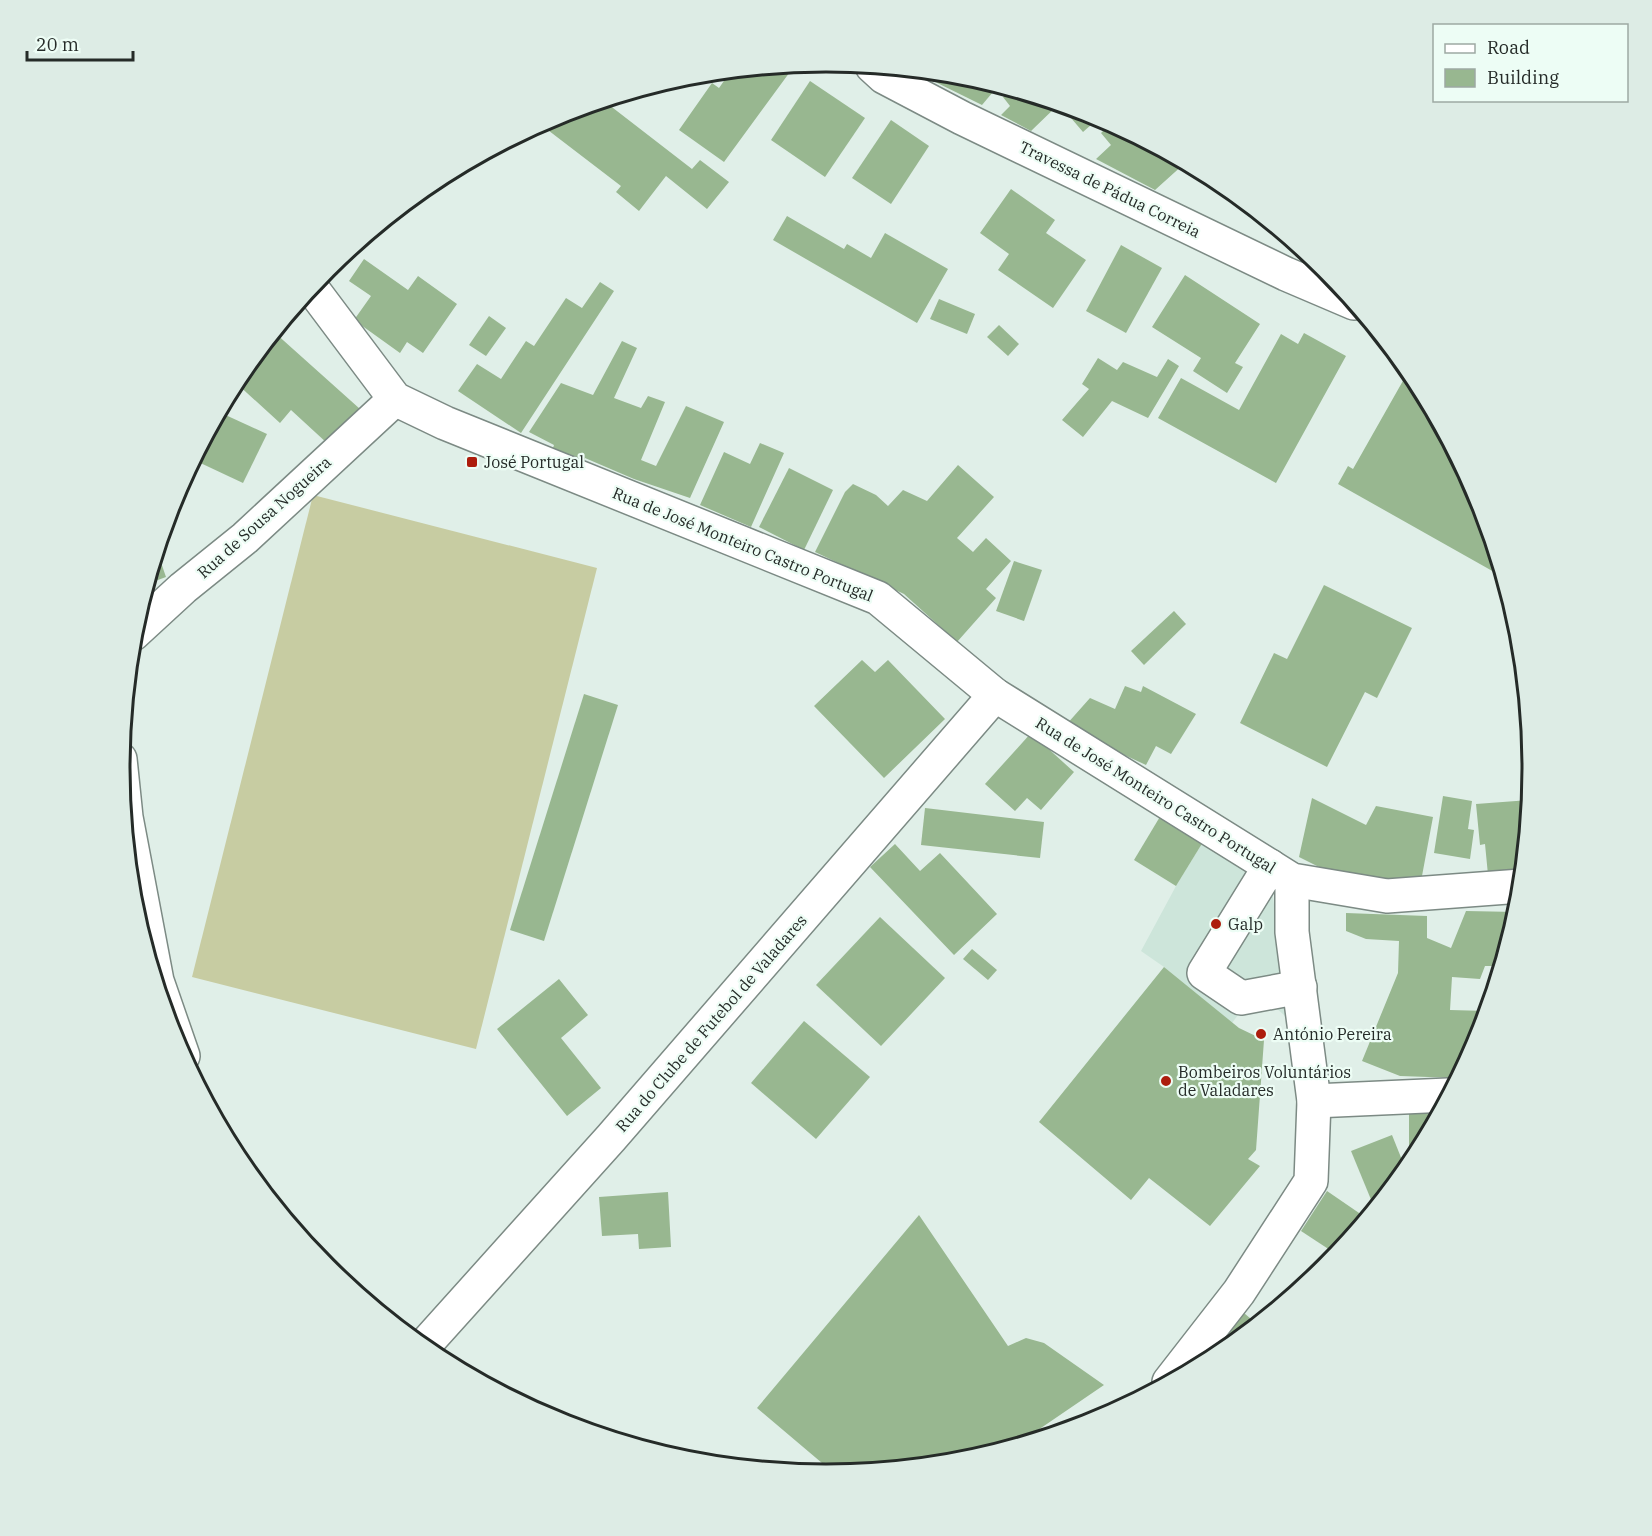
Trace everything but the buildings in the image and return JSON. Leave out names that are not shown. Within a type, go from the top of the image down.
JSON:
[{"type":"street","name":"Travessa de Pádua Correia","points":[[881,74],[962,118],[1286,274],[1336,295]]},
{"type":"street","name":"Rua de José Monteiro Castro Portugal","points":[[317,294],[395,399],[446,423],[878,598],[995,694],[1281,873],[1387,896],[1512,887]]},
{"type":"street","name":"Rua de Sousa Nogueira","points":[[145,623],[244,538],[395,399]]},
{"type":"street","name":"Rua do Clube de Futebol de Valadares","points":[[429,1340],[611,1138],[995,694]]},
{"type":"street","points":[[1181,1367],[1239,1292],[1311,1181],[1314,1101],[1300,987],[1281,873]]},
{"type":"street","points":[[1281,873],[1204,973],[1242,998],[1300,987]]},
{"type":"street","points":[[1314,1101],[1440,1095]]},
{"type":"shaded area","name":"Galp","points":[[1203,842],[1254,874],[1273,897],[1291,1025],[1275,1007],[1241,1011],[1232,1023],[1141,951]]},
{"type":"green space","points":[[313,495],[597,568],[476,1049],[192,977]]},
{"type":"place","name":"José Portugal","points":[[472,462]]},
{"type":"place","name":"Galp","points":[[1216,924]]},
{"type":"place","name":"António Pereira","points":[[1261,1034]]},
{"type":"place","name":"Bombeiros Voluntários de Valadares","points":[[1166,1081]]}]
